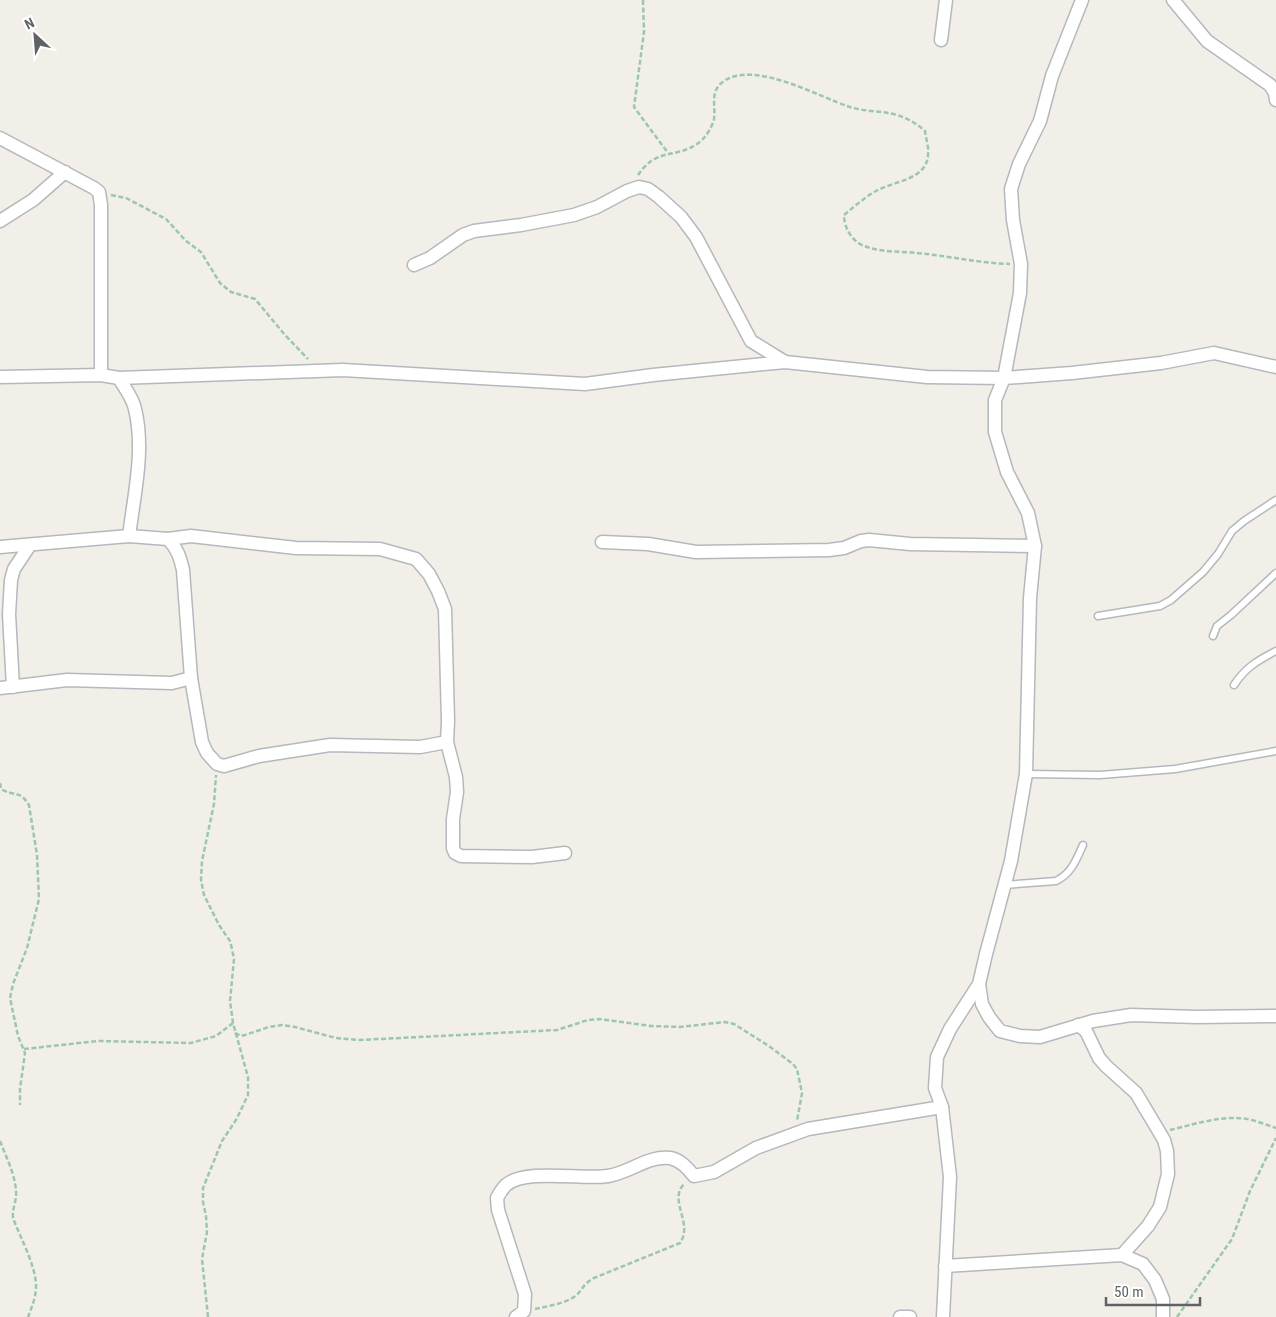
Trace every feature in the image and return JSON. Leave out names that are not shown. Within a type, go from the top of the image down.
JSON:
[{"type":"street","points":[[940,40],[946,0]]},
{"type":"street","points":[[1082,0],[1052,76],[1040,121],[1020,164],[1011,189],[1013,220],[1021,264],[1020,293],[1004,378],[995,400],[995,432],[1007,472],[1028,513],[1035,546],[1030,598],[1026,774],[1011,861],[986,954],[980,984],[982,1004],[989,1018],[1000,1031],[1020,1036],[1040,1036],[1093,1021],[1131,1015],[1197,1017],[1276,1016]]},
{"type":"street","points":[[1173,0],[1207,41],[1270,85],[1275,93],[1276,100]]},
{"type":"street","points":[[0,138],[99,192],[101,205],[101,376]]},
{"type":"street","points":[[0,221],[33,200],[64,172]]},
{"type":"street","points":[[414,264],[430,258],[463,235],[474,231],[521,225],[574,215],[597,207],[627,191],[639,188],[648,190],[659,197],[681,217],[696,237],[752,340],[785,362]]},
{"type":"street","points":[[0,377],[101,376],[119,378],[343,370],[585,384],[653,375],[785,362],[927,377],[1004,378],[1161,363],[1214,353],[1276,367]]},
{"type":"street","points":[[119,378],[135,407],[138,438],[138,465],[129,536]]},
{"type":"street","points":[[0,547],[129,536],[168,539],[191,536],[296,548],[380,549],[416,559],[429,574],[445,609],[447,742],[456,777],[452,819],[455,854],[466,857],[532,857],[565,853]]},
{"type":"street","points":[[168,539],[175,546],[179,554],[183,570],[191,678],[202,742],[207,753],[217,764],[224,766],[259,756],[330,744],[420,747],[447,742]]},
{"type":"street","points":[[602,542],[648,544],[696,552],[828,550],[844,548],[869,540],[910,544],[1035,546]]},
{"type":"street","points":[[14,687],[10,614],[11,580],[14,569],[30,545]]},
{"type":"street","points":[[0,688],[67,680],[164,683],[191,678]]},
{"type":"street","points":[[943,1317],[944,1266],[950,1177],[942,1107],[935,1088],[937,1057],[950,1029],[980,984]]},
{"type":"street","points":[[1078,1025],[1086,1031],[1099,1058],[1136,1093],[1164,1140],[1167,1151],[1168,1174],[1160,1207],[1148,1226],[1122,1255]]},
{"type":"street","points":[[520,1314],[525,1294],[498,1210],[497,1198],[507,1184],[528,1178],[606,1177],[652,1161],[670,1158],[678,1160],[694,1176],[714,1172],[756,1148],[808,1129],[942,1107]]},
{"type":"street","points":[[944,1266],[1122,1255],[1143,1264],[1155,1280],[1164,1300],[1163,1317]]},
{"type":"street","points":[[900,1317],[910,1317]]},
{"type":"lane","points":[[1098,616],[1160,606],[1171,600],[1203,572],[1218,554],[1232,531],[1276,500]]},
{"type":"lane","points":[[1213,636],[1217,626],[1276,573]]},
{"type":"lane","points":[[1234,685],[1242,672],[1250,665],[1276,651]]},
{"type":"lane","points":[[1026,774],[1100,775],[1174,769],[1276,751]]},
{"type":"lane","points":[[1004,885],[1056,881],[1064,877],[1072,869],[1083,845]]},
{"type":"path","points":[[643,0],[644,32],[634,107],[668,153]]},
{"type":"path","points":[[627,191],[645,164],[668,153],[689,148],[698,143],[710,129],[714,119],[714,91],[722,82],[740,74],[786,82],[852,108],[891,113],[914,122],[925,131],[928,155],[924,168],[918,173],[879,189],[844,215],[844,223],[850,234],[860,243],[875,250],[919,253],[982,263],[1021,264]]},
{"type":"path","points":[[99,192],[126,198],[166,218],[186,241],[201,252],[220,283],[231,292],[255,299],[308,359],[326,371]]},
{"type":"path","points":[[208,1317],[202,1259],[208,1232],[203,1202],[203,1188],[222,1141],[236,1120],[248,1095],[248,1077],[235,1033],[230,1001],[234,959],[232,949],[230,941],[218,925],[204,895],[201,880],[202,861],[214,804],[217,764]]},
{"type":"path","points":[[0,783],[1,789],[17,793],[25,798],[29,806],[38,862],[40,899],[27,948],[13,984],[10,998],[25,1059],[20,1090],[20,1105]]},
{"type":"path","points":[[235,1033],[245,1035],[282,1025],[336,1038],[360,1040],[557,1030],[588,1020],[599,1019],[650,1026],[680,1027],[725,1022],[743,1029],[785,1058],[797,1069],[802,1093],[795,1133]]},
{"type":"path","points":[[24,1049],[98,1040],[191,1043],[216,1036],[233,1023]]},
{"type":"path","points":[[1159,1133],[1209,1121],[1235,1118],[1244,1118],[1276,1128]]},
{"type":"path","points":[[1177,1317],[1232,1239],[1250,1191],[1276,1138]]},
{"type":"path","points":[[0,1142],[15,1186],[16,1194],[12,1209],[13,1218],[34,1270],[36,1285],[34,1300],[28,1317]]},
{"type":"path","points":[[520,1314],[557,1304],[576,1296],[586,1282],[680,1243],[685,1237],[685,1230],[678,1198],[679,1188],[694,1176]]}]
